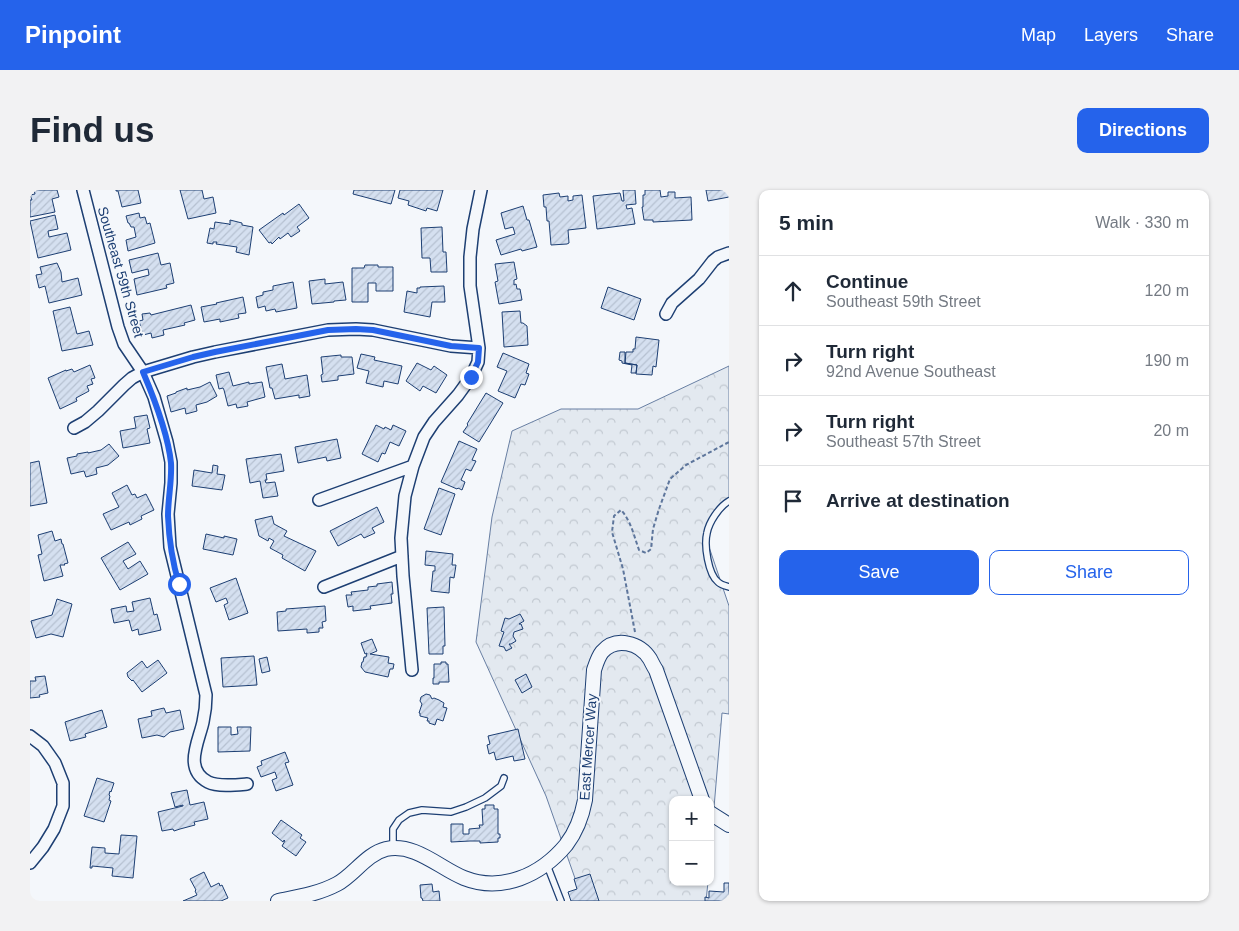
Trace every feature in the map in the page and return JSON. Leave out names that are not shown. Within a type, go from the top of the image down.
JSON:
[{"type":"street","name":"Southeast 59th Street","points":[[83,190],[118,327],[124,344],[143,372],[154,397],[171,462],[172,484],[168,514],[170,547],[206,695],[203,724],[194,753],[195,766],[199,775],[209,782],[227,785],[247,784]]},
{"type":"street","points":[[412,670],[401,538],[405,496],[413,466],[424,437],[471,377],[478,362],[479,348],[470,286],[470,257],[473,229],[481,190]]},
{"type":"street","points":[[666,314],[672,303],[699,279],[713,261],[729,253]]},
{"type":"street","points":[[74,428],[85,422],[132,378],[143,372],[215,352],[328,330],[356,329],[373,330],[451,346],[479,348]]},
{"type":"street","points":[[319,500],[413,466]]},
{"type":"street","points":[[324,587],[402,556]]},
{"type":"street","name":"East Mercer Way","points":[[278,901],[312,894],[336,884],[348,877],[371,856],[386,850],[412,851],[464,878],[495,884],[523,878],[546,863],[566,844],[582,816],[585,800],[592,686],[594,670],[598,659],[603,651],[612,645],[621,643],[636,646]]},
{"type":"street","points":[[636,646],[650,659],[656,670],[701,796]]},
{"type":"street","points":[[30,736],[43,746],[55,763],[63,783],[63,806],[54,829],[30,863]]},
{"type":"street","points":[[714,816],[729,825]]},
{"type":"lane","points":[[729,501],[710,523],[706,546],[712,575],[717,582],[729,587]]},
{"type":"lane","points":[[394,849],[393,829],[398,820],[409,813],[422,810],[451,812],[466,807],[485,798],[501,786],[504,778]]},
{"type":"lane","points":[[546,863],[560,901]]},
{"type":"path","points":[[636,646],[622,569],[612,532],[614,516],[621,510],[632,528],[639,550],[646,553],[651,549],[653,530],[670,479],[686,465],[729,442]]},
{"type":"green space","points":[[729,366],[729,499],[724,503],[706,538],[729,606],[729,714],[722,713],[714,808],[714,796],[669,796],[669,886],[708,886],[706,901],[583,901],[546,796],[476,642],[492,517],[512,431],[561,409],[638,409]]},
{"type":"building","points":[[34,190],[57,190],[59,197],[52,199],[55,212],[30,217],[30,200],[32,200],[30,195],[35,194]]},
{"type":"building","points":[[116,190],[138,190],[141,203],[122,207],[118,191]]},
{"type":"building","points":[[180,190],[202,190],[204,199],[213,197],[216,213],[188,219]]},
{"type":"building","points":[[354,190],[395,190],[391,204],[353,194]]},
{"type":"building","points":[[400,190],[443,190],[437,211],[427,208],[426,211],[408,205],[409,201],[398,198]]},
{"type":"building","points":[[623,190],[635,190],[636,204],[626,205],[627,209],[632,208],[635,224],[597,229],[593,196],[620,193],[622,201],[624,201]]},
{"type":"building","points":[[645,190],[660,190],[661,197],[668,196],[668,192],[675,192],[675,198],[691,197],[692,220],[653,222],[653,220],[644,220],[642,207]]},
{"type":"building","points":[[706,190],[729,190],[729,197],[708,201]]},
{"type":"building","points":[[559,193],[560,197],[568,196],[568,201],[573,200],[573,196],[582,195],[586,228],[568,230],[569,243],[567,244],[551,245],[549,221],[547,221],[543,195]]},
{"type":"building","points":[[299,204],[309,218],[297,227],[300,231],[291,237],[288,233],[280,239],[279,237],[272,244],[271,242],[269,243],[259,230]]},
{"type":"building","points":[[523,206],[537,247],[522,251],[521,249],[501,255],[496,240],[515,234],[513,227],[505,229],[501,213]]},
{"type":"building","points":[[139,213],[140,218],[145,217],[147,224],[150,223],[155,243],[128,251],[126,240],[136,237],[134,227],[131,227],[128,223],[126,216]]},
{"type":"building","points":[[55,215],[58,229],[48,231],[49,237],[67,233],[71,250],[38,258],[30,221]]},
{"type":"building","points":[[230,220],[253,227],[249,255],[236,252],[237,247],[216,244],[217,242],[213,242],[213,244],[207,243],[210,228],[214,229],[215,222],[230,225]]},
{"type":"building","points":[[442,227],[443,252],[446,252],[447,272],[431,272],[430,258],[422,258],[421,228]]},
{"type":"building","points":[[158,253],[161,265],[170,263],[174,283],[166,285],[167,288],[137,295],[134,279],[149,275],[148,269],[132,273],[129,260]]},
{"type":"building","points":[[514,262],[517,279],[514,280],[514,285],[516,284],[517,289],[520,289],[522,300],[499,304],[495,282],[498,281],[495,264]]},
{"type":"building","points":[[57,263],[61,272],[62,282],[78,278],[82,295],[49,303],[45,286],[39,288],[36,275],[42,274],[40,267]]},
{"type":"building","points":[[365,265],[393,267],[393,291],[376,291],[376,283],[368,283],[368,302],[352,302],[352,268],[364,268]]},
{"type":"building","points":[[325,279],[325,284],[343,282],[346,300],[312,304],[309,281]]},
{"type":"building","points":[[293,282],[297,308],[276,312],[275,309],[266,311],[265,306],[258,308],[256,297],[263,295],[263,292],[273,290],[273,286]]},
{"type":"building","points":[[444,286],[445,302],[432,302],[430,317],[404,312],[407,291],[417,293],[417,288],[420,287]]},
{"type":"building","points":[[608,287],[641,299],[634,320],[601,308]]},
{"type":"building","points":[[243,297],[246,313],[238,314],[239,318],[220,322],[220,319],[204,322],[201,307]]},
{"type":"building","points":[[191,305],[195,320],[184,323],[185,325],[163,330],[164,335],[152,338],[151,333],[143,335],[139,321],[143,320],[142,314],[150,313],[151,315]]},
{"type":"building","points":[[70,307],[77,334],[89,331],[93,345],[62,351],[53,311]]},
{"type":"building","points":[[520,311],[521,323],[527,326],[528,345],[504,347],[502,312]]},
{"type":"building","points":[[636,337],[659,340],[656,367],[653,366],[652,375],[636,374],[637,365],[625,363],[626,352],[633,352],[633,349],[635,349]]},
{"type":"building","points":[[620,352],[625,352],[625,363],[637,365],[636,373],[631,373],[632,365],[622,363],[619,360]]},
{"type":"building","points":[[503,353],[529,364],[526,373],[529,374],[525,385],[521,384],[515,398],[498,391],[507,371],[497,367]]},
{"type":"building","points":[[361,354],[375,357],[374,360],[402,366],[398,384],[384,381],[383,387],[366,383],[369,371],[357,368]]},
{"type":"building","points":[[341,355],[341,357],[352,357],[354,374],[338,376],[338,380],[322,382],[321,357]]},
{"type":"building","points":[[417,363],[431,370],[434,366],[447,375],[436,393],[423,386],[420,391],[406,381]]},
{"type":"building","points":[[282,364],[285,379],[307,375],[310,396],[299,398],[299,395],[275,399],[272,388],[270,388],[266,367]]},
{"type":"building","points":[[90,365],[95,378],[91,379],[93,384],[87,386],[89,391],[76,398],[77,401],[60,409],[48,378],[66,370],[72,369],[74,372]]},
{"type":"building","points":[[229,372],[233,386],[249,382],[249,384],[262,382],[265,397],[247,402],[248,406],[237,408],[236,404],[228,406],[223,388],[219,389],[216,375]]},
{"type":"building","points":[[210,382],[217,396],[207,402],[196,405],[197,411],[186,414],[185,408],[171,412],[167,396],[187,388],[187,390],[200,387]]},
{"type":"building","points":[[486,393],[503,403],[479,442],[463,432]]},
{"type":"building","points":[[147,415],[150,428],[147,429],[150,443],[123,448],[120,431],[136,428],[134,417]]},
{"type":"building","points":[[376,425],[391,430],[393,425],[406,431],[399,446],[390,442],[385,454],[382,453],[378,462],[362,454]]},
{"type":"building","points":[[337,439],[341,458],[327,461],[326,457],[298,463],[295,447]]},
{"type":"building","points":[[459,441],[477,449],[472,460],[476,461],[471,471],[466,469],[461,480],[465,482],[462,490],[441,482]]},
{"type":"building","points":[[109,444],[119,456],[108,465],[96,468],[97,474],[86,477],[84,471],[71,474],[67,458],[77,456],[77,454],[101,450]]},
{"type":"building","points":[[281,454],[284,471],[266,474],[267,480],[265,480],[266,483],[275,482],[278,496],[263,498],[260,481],[250,483],[246,459]]},
{"type":"building","points":[[39,461],[47,503],[30,506],[30,463]]},
{"type":"building","points":[[213,465],[218,466],[217,474],[225,475],[222,490],[192,486],[194,470],[212,473]]},
{"type":"building","points":[[127,485],[132,495],[135,494],[137,498],[146,494],[154,510],[141,516],[142,519],[130,525],[129,522],[111,530],[103,514],[119,507],[112,493]]},
{"type":"building","points":[[439,488],[455,494],[441,535],[424,529]]},
{"type":"building","points":[[377,507],[384,522],[372,528],[375,533],[364,538],[361,534],[338,546],[330,531]]},
{"type":"building","points":[[272,516],[274,524],[287,531],[284,536],[316,551],[305,571],[282,558],[283,555],[270,548],[274,541],[269,538],[268,541],[259,536],[255,520]]},
{"type":"building","points":[[52,531],[55,541],[61,539],[68,563],[60,565],[63,576],[44,581],[38,555],[42,554],[38,535]]},
{"type":"building","points":[[206,534],[237,539],[233,555],[203,549]]},
{"type":"building","points":[[128,542],[136,554],[123,561],[128,569],[140,561],[148,574],[120,590],[101,558]]},
{"type":"building","points":[[426,551],[453,554],[452,565],[456,565],[454,578],[450,577],[449,593],[431,591],[435,566],[425,565]]},
{"type":"building","points":[[236,578],[248,613],[229,620],[224,605],[228,603],[226,598],[216,602],[210,588]]},
{"type":"building","points":[[392,582],[392,603],[370,606],[371,609],[353,611],[353,606],[348,607],[346,595],[352,595],[351,592],[368,590],[368,587],[377,586],[377,584]]},
{"type":"building","points":[[150,598],[154,615],[157,614],[161,630],[139,635],[138,629],[132,631],[129,620],[114,623],[111,609],[126,606],[127,612],[134,611],[132,602]]},
{"type":"building","points":[[57,599],[72,604],[63,637],[51,634],[36,638],[31,621],[52,615]]},
{"type":"building","points":[[325,606],[326,621],[322,622],[323,628],[319,628],[319,632],[307,633],[307,629],[278,631],[277,612],[286,611],[286,609]]},
{"type":"building","points":[[444,607],[445,646],[443,646],[443,654],[429,654],[427,608]]},
{"type":"building","points":[[520,614],[524,621],[519,624],[521,624],[523,629],[514,632],[513,636],[516,641],[509,644],[512,648],[506,651],[504,647],[499,646],[504,632],[501,631],[505,618],[509,619]]},
{"type":"building","points":[[372,639],[377,651],[370,654],[389,657],[388,663],[394,664],[393,669],[390,669],[388,677],[365,672],[361,667],[367,653],[365,654],[361,643]]},
{"type":"building","points":[[254,656],[257,685],[223,687],[221,658]]},
{"type":"building","points":[[267,657],[270,671],[262,673],[259,659]]},
{"type":"building","points":[[158,660],[167,673],[142,692],[133,680],[128,677],[127,673],[142,661],[147,668]]},
{"type":"building","points":[[441,662],[448,664],[449,682],[433,684],[434,664],[441,664]]},
{"type":"building","points":[[526,674],[532,687],[522,693],[515,680]]},
{"type":"building","points":[[45,676],[48,693],[39,695],[40,697],[30,698],[30,681],[36,681],[35,677]]},
{"type":"building","points":[[426,694],[430,695],[432,699],[434,698],[444,703],[443,707],[447,708],[443,721],[437,719],[435,725],[429,723],[427,721],[428,718],[420,716],[419,713],[422,704],[420,701],[421,697]]},
{"type":"building","points":[[164,708],[166,713],[180,710],[184,729],[170,732],[164,737],[157,735],[142,738],[138,719],[152,716],[151,711]]},
{"type":"building","points":[[102,710],[107,727],[85,734],[86,737],[70,741],[65,722]]},
{"type":"building","points":[[218,727],[231,727],[231,735],[238,734],[237,727],[251,727],[250,751],[218,752]]},
{"type":"building","points":[[518,729],[525,759],[514,761],[513,756],[496,760],[494,752],[489,754],[487,745],[490,744],[488,736]]},
{"type":"building","points":[[285,752],[289,762],[285,763],[293,785],[276,791],[272,780],[277,778],[275,772],[261,777],[257,767],[262,765],[261,761]]},
{"type":"building","points":[[97,778],[114,783],[110,791],[109,800],[111,801],[104,822],[84,816]]},
{"type":"building","points":[[187,790],[190,805],[204,802],[208,819],[194,822],[195,825],[174,831],[173,829],[162,831],[158,812],[183,806],[175,807],[171,793]]},
{"type":"building","points":[[485,805],[494,805],[494,809],[498,809],[498,834],[500,834],[500,838],[498,838],[498,842],[451,842],[451,824],[463,824],[463,834],[469,834],[469,829],[480,828],[479,825],[483,825],[482,809],[485,809]]},
{"type":"building","points":[[281,820],[302,835],[300,838],[306,842],[296,856],[282,846],[284,840],[283,842],[272,833]]},
{"type":"building","points":[[121,835],[137,836],[133,878],[112,876],[113,868],[92,866],[90,868],[92,847],[105,848],[105,853],[119,854]]},
{"type":"building","points":[[204,872],[211,887],[219,883],[220,886],[222,885],[228,898],[221,901],[183,901],[197,895],[190,879]]},
{"type":"building","points":[[590,874],[599,901],[571,901],[568,892],[577,889],[574,879]]},
{"type":"building","points":[[724,883],[729,883],[729,901],[705,901],[705,897],[709,898],[709,891],[724,892]]},
{"type":"building","points":[[432,884],[433,892],[439,891],[440,901],[423,901],[420,885]]},
{"type":"route","points":[[179,584],[170,547],[168,514],[172,484],[171,462],[154,397],[143,372],[215,352],[328,330],[356,329],[373,330],[451,346],[479,348],[478,362],[471,377]]}]
